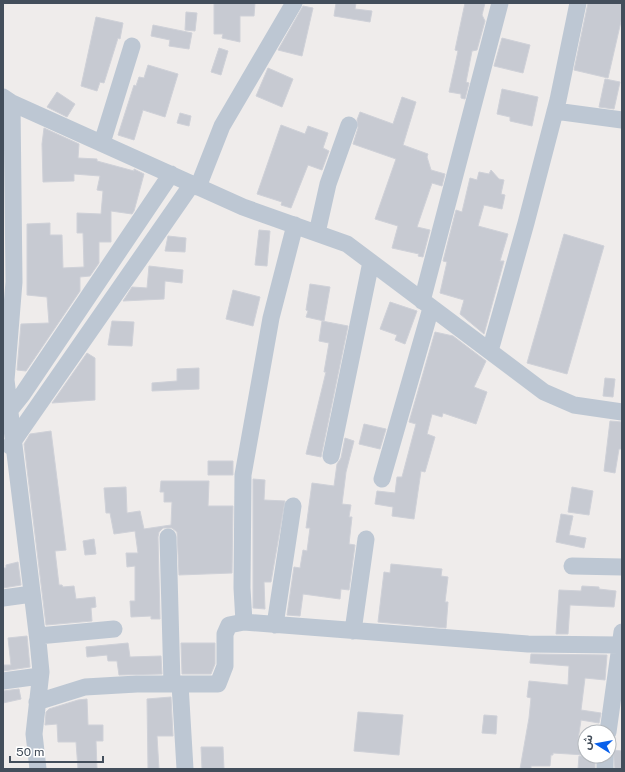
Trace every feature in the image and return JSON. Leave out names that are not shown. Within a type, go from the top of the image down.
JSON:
[{"type":"street","points":[[3,457],[195,185],[222,126],[294,3]]},
{"type":"street","points":[[382,479],[427,304],[500,3]]},
{"type":"street","points":[[490,351],[526,223],[555,111],[578,3]]},
{"type":"street","points":[[102,144],[132,46]]},
{"type":"street","points":[[38,769],[34,734],[40,676],[38,636],[10,410],[5,385],[8,295],[8,100],[243,207],[347,244],[544,392],[574,405],[622,412]]},
{"type":"street","points":[[555,111],[622,120]]},
{"type":"street","points":[[317,233],[328,184],[349,125]]},
{"type":"street","points":[[10,410],[22,395],[171,174]]},
{"type":"street","points":[[244,622],[242,588],[243,475],[271,318],[295,225]]},
{"type":"street","points":[[331,456],[371,262]]},
{"type":"street","points":[[275,625],[293,506]]},
{"type":"street","points":[[168,537],[176,684],[185,769]]},
{"type":"street","points":[[353,631],[366,539]]},
{"type":"street","points":[[572,566],[622,567]]},
{"type":"street","points":[[3,598],[32,594]]},
{"type":"street","points":[[37,702],[85,687],[218,684],[225,666],[225,634],[229,625],[244,622],[528,644],[621,638],[609,724]]},
{"type":"street","points":[[38,636],[114,629]]},
{"type":"street","points":[[3,681],[40,676]]},
{"type":"building","points":[[214,3],[255,3],[254,16],[240,16],[240,42],[222,38],[223,34],[214,34]]},
{"type":"building","points":[[336,3],[356,3],[355,9],[372,11],[370,22],[334,16]]},
{"type":"building","points":[[465,3],[485,3],[482,15],[485,21],[477,50],[472,51],[466,82],[469,83],[465,99],[461,98],[461,94],[449,92],[458,51],[455,50]]},
{"type":"building","points":[[588,3],[622,3],[622,17],[608,78],[574,70]]},
{"type":"building","points":[[303,6],[313,8],[302,56],[278,50]]},
{"type":"building","points":[[186,12],[197,13],[195,31],[185,30]]},
{"type":"building","points":[[96,17],[123,23],[120,39],[118,38],[104,83],[100,82],[97,91],[81,86]]},
{"type":"building","points":[[153,25],[192,33],[189,49],[169,46],[170,40],[151,36]]},
{"type":"building","points":[[502,38],[530,45],[523,73],[494,66]]},
{"type":"building","points":[[219,48],[228,51],[221,75],[211,72]]},
{"type":"building","points":[[148,65],[178,74],[165,117],[143,110],[134,140],[118,135],[134,85],[136,86],[139,77],[144,78]]},
{"type":"building","points":[[268,68],[293,79],[282,107],[256,96]]},
{"type":"building","points":[[605,79],[620,82],[614,109],[599,107]]},
{"type":"building","points":[[502,89],[538,97],[532,126],[510,121],[510,117],[497,114]]},
{"type":"building","points":[[57,92],[75,104],[67,117],[47,107]]},
{"type":"building","points":[[402,97],[416,102],[403,145],[428,154],[427,157],[431,170],[445,174],[442,186],[432,183],[417,227],[430,230],[423,257],[418,256],[419,254],[392,248],[398,226],[375,219],[396,159],[353,144],[358,128],[357,120],[360,112],[393,124]]},
{"type":"building","points":[[180,113],[191,116],[189,126],[177,123]]},
{"type":"building","points":[[281,125],[305,134],[308,126],[328,133],[323,148],[329,151],[322,170],[308,165],[291,208],[281,205],[282,202],[257,194]]},
{"type":"building","points":[[44,128],[79,144],[78,158],[97,159],[97,161],[134,171],[134,169],[144,174],[134,211],[132,214],[111,211],[111,242],[99,242],[99,263],[90,276],[80,277],[80,291],[26,371],[17,370],[21,324],[49,323],[47,297],[27,295],[27,224],[50,223],[50,235],[62,235],[63,268],[84,267],[83,233],[77,233],[77,213],[101,214],[103,191],[97,190],[100,176],[74,174],[74,181],[43,182],[42,144]]},
{"type":"building","points":[[491,170],[499,179],[504,180],[501,194],[505,195],[502,209],[484,205],[478,226],[508,234],[500,261],[504,261],[484,334],[460,314],[464,300],[440,293],[447,262],[443,261],[456,210],[462,212],[470,178],[477,180],[479,172],[489,174]]},
{"type":"building","points":[[259,230],[270,231],[267,266],[255,265]]},
{"type":"building","points":[[564,234],[604,246],[567,374],[527,363]]},
{"type":"building","points":[[168,236],[186,238],[185,252],[165,251]]},
{"type":"building","points":[[149,266],[183,270],[182,283],[165,281],[164,299],[123,301],[132,287],[147,288]]},
{"type":"building","points":[[310,284],[330,287],[324,321],[306,317],[308,311],[306,310]]},
{"type":"building","points":[[233,290],[260,297],[253,326],[226,319]]},
{"type":"building","points":[[390,302],[417,311],[405,344],[395,340],[397,335],[380,329]]},
{"type":"building","points":[[112,321],[134,322],[132,346],[108,345]]},
{"type":"building","points":[[322,321],[348,326],[321,457],[306,454],[326,372],[324,372],[329,343],[319,341]]},
{"type":"building","points":[[435,332],[453,336],[486,361],[474,387],[487,392],[476,424],[443,413],[442,417],[432,414],[427,434],[435,437],[425,472],[421,471],[414,519],[392,516],[393,507],[375,504],[377,491],[395,493],[397,477],[402,477],[416,424],[409,422]]},
{"type":"building","points":[[87,353],[95,358],[95,400],[52,403]]},
{"type":"building","points":[[199,368],[199,389],[152,391],[152,383],[177,381],[177,369]]},
{"type":"building","points":[[605,378],[615,379],[613,397],[603,396]]},
{"type":"building","points":[[610,421],[622,422],[622,449],[619,449],[615,473],[604,471]]},
{"type":"building","points":[[364,424],[386,429],[380,449],[359,444]]},
{"type":"building","points":[[51,431],[66,550],[55,551],[59,585],[62,585],[63,587],[74,586],[76,599],[95,597],[96,607],[91,608],[92,621],[46,625],[24,444],[30,434]]},
{"type":"building","points":[[345,438],[354,441],[346,472],[342,504],[351,505],[349,517],[352,517],[349,544],[355,545],[349,590],[341,589],[340,599],[303,594],[300,616],[287,615],[294,567],[300,568],[303,550],[307,551],[310,528],[306,528],[312,483],[334,486],[337,464],[341,458]]},
{"type":"building","points":[[208,461],[233,461],[233,475],[208,475]]},
{"type":"building","points":[[253,479],[265,480],[264,500],[285,501],[271,582],[264,582],[265,609],[253,608]]},
{"type":"building","points":[[161,481],[209,481],[208,506],[233,506],[232,573],[179,575],[177,532],[172,528],[163,528],[159,532],[158,537],[160,619],[151,619],[151,616],[131,617],[130,601],[135,601],[135,566],[127,567],[126,553],[138,553],[135,531],[114,534],[110,513],[106,513],[104,488],[126,487],[127,513],[140,511],[144,529],[171,525],[172,502],[164,502],[164,492],[160,492]]},
{"type":"building","points":[[572,487],[593,491],[589,515],[568,512]]},
{"type":"building","points":[[561,514],[573,516],[569,535],[586,538],[584,548],[556,542]]},
{"type":"building","points":[[94,539],[96,554],[85,555],[83,541]]},
{"type":"building","points":[[18,562],[21,585],[3,588],[3,568],[6,568],[6,565]]},
{"type":"building","points":[[391,564],[442,569],[441,576],[448,577],[445,602],[448,602],[446,628],[378,622],[384,572],[390,573]]},
{"type":"building","points":[[582,586],[599,587],[599,589],[616,591],[614,607],[570,605],[568,634],[556,634],[559,590],[581,591]]},
{"type":"building","points":[[27,636],[30,667],[3,671],[3,665],[11,665],[8,638]]},
{"type":"building","points":[[128,643],[130,657],[161,656],[162,674],[119,675],[117,661],[108,661],[107,655],[87,657],[86,647]]},
{"type":"building","points":[[181,643],[215,643],[215,664],[211,674],[182,674]]},
{"type":"building","points":[[531,654],[607,655],[605,680],[585,678],[581,710],[601,713],[599,723],[581,720],[580,724],[577,724],[577,754],[553,753],[553,755],[551,755],[550,766],[531,766],[531,769],[520,769],[529,718],[531,698],[527,697],[529,681],[568,685],[569,666],[530,663]]},
{"type":"building","points":[[19,689],[21,699],[3,703],[3,691]]},
{"type":"building","points":[[171,697],[173,736],[157,736],[159,769],[148,769],[147,699]]},
{"type":"building","points":[[87,699],[88,725],[103,725],[103,741],[96,741],[97,769],[78,769],[76,742],[58,742],[57,724],[45,725],[46,712],[49,709],[78,700]]},
{"type":"building","points":[[358,712],[403,715],[399,755],[354,751]]},
{"type":"building","points":[[484,715],[497,716],[496,734],[482,733]]},
{"type":"building","points":[[201,747],[223,747],[224,769],[202,769]]},
{"type":"building","points":[[617,750],[622,751],[622,769],[615,769],[614,764],[617,764]]},
{"type":"building","points":[[578,764],[595,764],[595,769],[578,769]]}]
